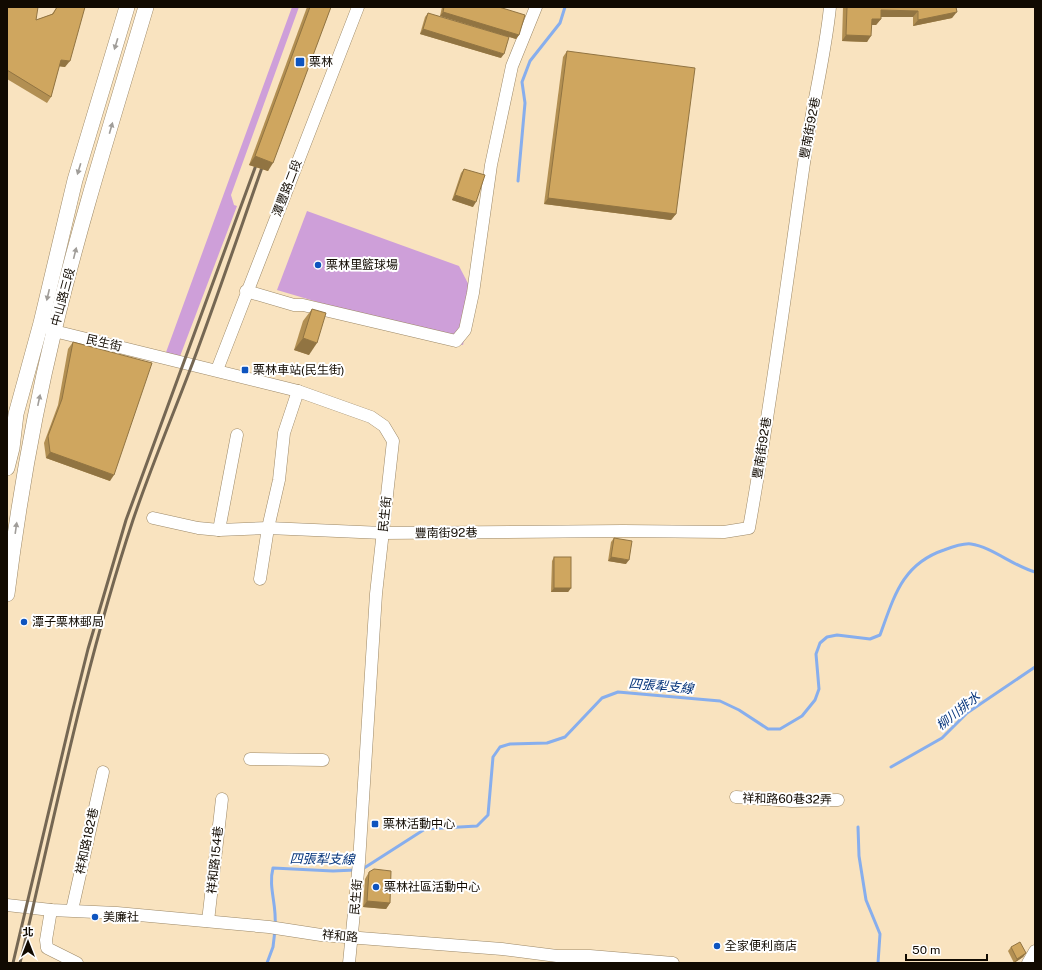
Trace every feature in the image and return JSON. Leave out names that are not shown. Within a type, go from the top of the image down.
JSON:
[{"type":"main road","name":"中山路三段","points":[[7,468],[12,448],[16,414],[42,323],[75,180],[127,7]]},
{"type":"main road","name":"中山路三段","points":[[7,594],[24,477],[54,331],[78,237],[146,7]]},
{"type":"street","name":"潭豐路二段","points":[[217,370],[246,292],[358,7]]},
{"type":"street","points":[[246,292],[294,305],[456,341],[464,330],[473,293],[491,165],[512,66],[536,7]]},
{"type":"street","name":"豐南街92巷","points":[[383,534],[615,531],[724,532],[749,528],[771,392],[805,154],[826,47],[830,7]]},
{"type":"street","name":"民生街","points":[[42,323],[54,331],[217,370],[268,385],[298,391],[371,417],[384,426],[393,441],[376,601],[359,862],[349,963]]},
{"type":"street","points":[[260,579],[268,528],[279,480],[284,433],[298,391]]},
{"type":"street","points":[[219,530],[237,435]]},
{"type":"street","points":[[153,518],[198,528],[219,530],[268,528],[383,534]]},
{"type":"street","points":[[250,759],[323,760]]},
{"type":"street","name":"祥和路182巷","points":[[72,910],[103,772]]},
{"type":"street","name":"祥和路60巷32弄","points":[[736,797],[792,801],[838,800]]},
{"type":"street","name":"祥和路154巷","points":[[208,921],[222,799]]},
{"type":"street","name":"祥和路","points":[[7,905],[50,910],[72,910],[208,921],[352,938],[502,949],[556,959],[590,956],[673,963]]},
{"type":"street","points":[[50,910],[46,940],[47,948],[77,963]]},
{"type":"street","points":[[1028,963],[1035,951]]},
{"type":"shaded area","points":[[292,7],[299,7],[231,195],[234,205],[237,206],[179,359],[165,355]]},
{"type":"shaded area","points":[[307,211],[459,266],[473,293],[463,345],[277,290]]},
{"type":"building","points":[[7,7],[38,7],[36,20],[53,14],[57,7],[85,7],[70,61],[61,60],[51,97],[7,70]]},
{"type":"building","name":"栗林","points":[[310,7],[331,7],[273,163],[255,156]]},
{"type":"building","points":[[444,7],[499,7],[525,15],[519,35],[443,12]]},
{"type":"building","points":[[847,7],[956,7],[957,12],[918,20],[918,11],[881,10],[881,19],[872,19],[871,36],[846,35]]},
{"type":"building","points":[[428,13],[509,37],[504,54],[423,29]]},
{"type":"building","points":[[567,51],[695,68],[676,214],[548,198]]},
{"type":"building","points":[[464,169],[485,175],[476,202],[455,195]]},
{"type":"building","points":[[312,309],[326,313],[317,343],[303,338]]},
{"type":"building","points":[[73,342],[152,363],[114,475],[50,452],[48,436],[62,399]]},
{"type":"building","points":[[614,538],[632,541],[629,560],[611,557]]},
{"type":"building","points":[[554,557],[571,557],[571,588],[554,588]]},
{"type":"building","name":"栗林社區活動中心","points":[[374,869],[391,871],[390,903],[367,901],[369,872]]},
{"type":"building","points":[[1020,942],[1026,953],[1017,959],[1011,947]]},
{"type":"waterway","points":[[518,181],[525,103],[522,82],[530,61],[560,23],[565,7]]},
{"type":"waterway","name":"四張犁支線","points":[[361,870],[425,829],[477,826],[488,815],[493,757],[500,747],[510,744],[547,743],[565,737],[602,698],[618,692],[720,701],[739,710],[768,729],[780,729],[802,716],[815,700],[819,689],[816,654],[820,643],[827,637],[837,635],[870,639],[880,635],[895,595],[909,573],[918,564],[930,556],[954,547],[971,544],[987,549],[1019,566],[1035,572]]},
{"type":"waterway","name":"柳川排水","points":[[891,767],[942,738],[967,713],[1035,667]]},
{"type":"waterway","name":"柳川排水","points":[[858,827],[859,856],[866,900],[880,934],[878,963]]},
{"type":"waterway","name":"四張犁支線","points":[[275,925],[275,910],[271,882],[273,868],[333,871],[355,870]]},
{"type":"waterway","name":"四張犁支線","points":[[267,963],[273,947],[275,930]]},
{"type":"railway","points":[[13,963],[88,649],[126,520],[259,157]]},
{"type":"railway","points":[[20,963],[85,685],[116,575],[140,500],[202,337],[265,159]]},
{"type":"place","name":"栗林","points":[[300,62]]},
{"type":"place","name":"栗林里籃球場","points":[[318,265]]},
{"type":"place","name":"栗林車站(民生街)","points":[[245,370]]},
{"type":"place","name":"潭子栗林郵局","points":[[24,622]]},
{"type":"place","name":"栗林活動中心","points":[[375,824]]},
{"type":"place","name":"栗林社區活動中心","points":[[376,887]]},
{"type":"place","name":"美廉社","points":[[95,917]]},
{"type":"place","name":"全家便利商店","points":[[717,946]]}]
